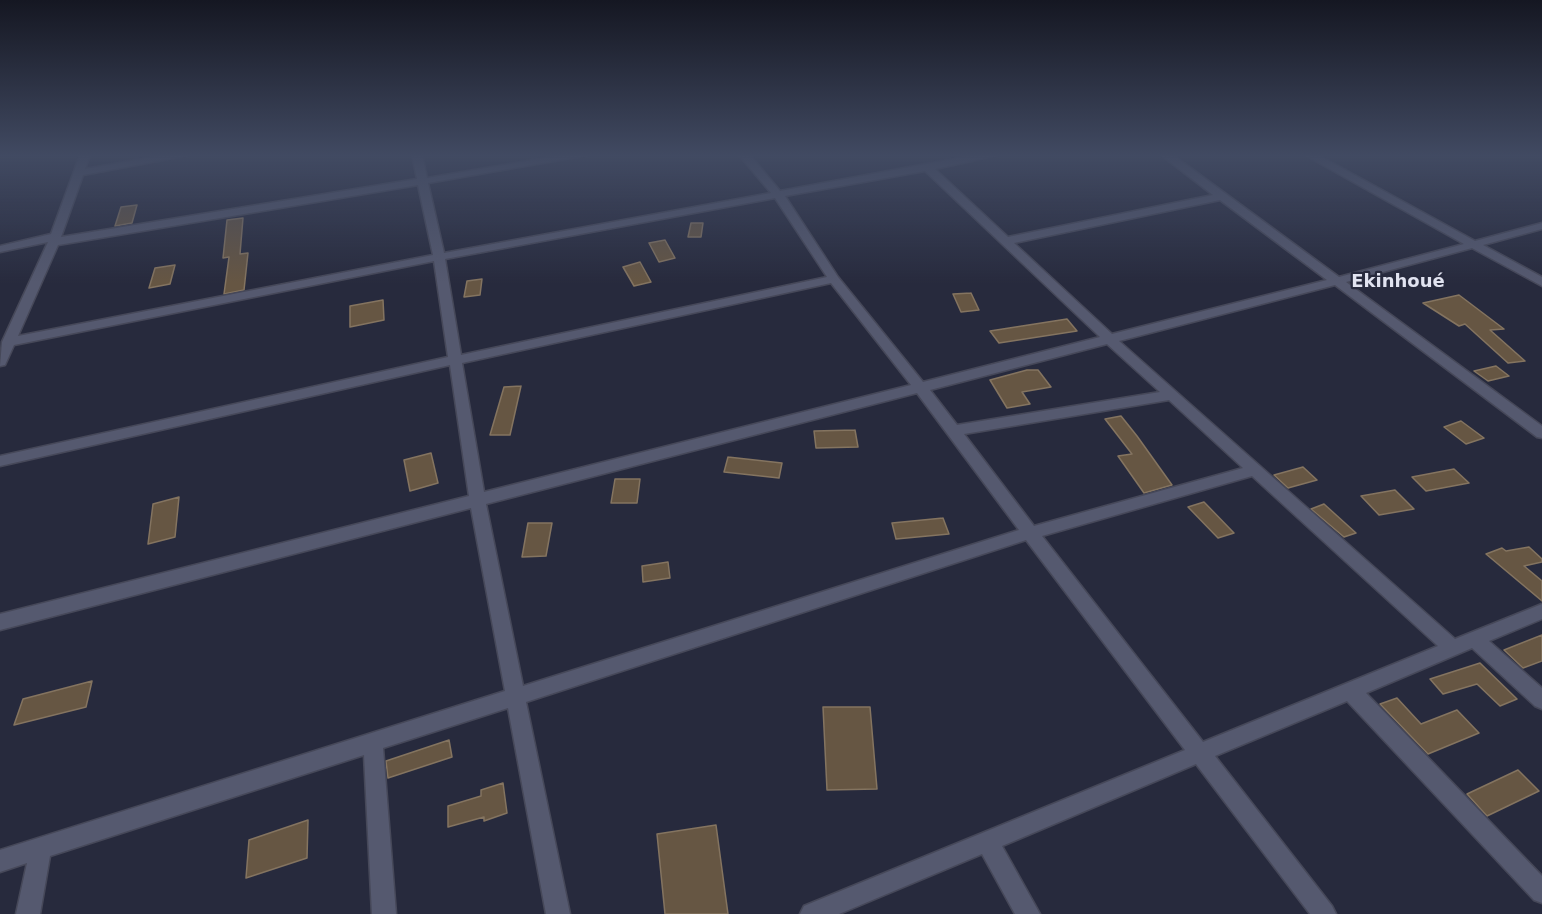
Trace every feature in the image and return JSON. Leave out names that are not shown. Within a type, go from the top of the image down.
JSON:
[{"type":"street","points":[[0,362],[55,240],[70,198]]},
{"type":"street","points":[[0,249],[323,198]]},
{"type":"street","points":[[426,198],[439,257],[478,502],[558,914]]},
{"type":"street","points":[[8,342],[439,257],[770,198]]},
{"type":"street","points":[[780,198],[834,279],[921,388],[1324,914]]},
{"type":"street","points":[[959,198],[1108,338],[1452,647]]},
{"type":"street","points":[[1005,241],[1214,198]]},
{"type":"street","points":[[1224,198],[1542,433]]},
{"type":"street","points":[[1388,198],[1542,282]]},
{"type":"street","points":[[0,622],[478,502],[1108,338],[1338,281],[1542,226]]},
{"type":"street","points":[[0,461],[834,279]]},
{"type":"street","points":[[953,431],[1172,395]]},
{"type":"street","points":[[0,861],[1030,533],[1255,470]]},
{"type":"street","points":[[827,911],[987,841],[1542,611]]},
{"type":"street","points":[[1474,639],[1542,700]]},
{"type":"street","points":[[1350,690],[1542,892]]},
{"type":"street","points":[[373,742],[384,914]]},
{"type":"street","points":[[987,841],[1028,914]]},
{"type":"street","points":[[28,914],[41,848]]},
{"type":"building","points":[[137,205],[132,223],[115,226],[121,207]]},
{"type":"building","points":[[243,218],[240,254],[248,253],[244,290],[224,294],[229,257],[223,258],[227,220]]},
{"type":"building","points":[[691,223],[703,223],[701,237],[688,237]]},
{"type":"building","points":[[665,240],[675,258],[659,262],[649,243]]},
{"type":"building","points":[[640,262],[651,282],[634,286],[623,267]]},
{"type":"building","points":[[175,265],[170,284],[149,288],[155,268]]},
{"type":"building","points":[[482,279],[480,295],[464,297],[467,281]]},
{"type":"building","points":[[971,293],[979,310],[961,312],[953,294]]},
{"type":"building","points":[[1459,295],[1504,329],[1490,330],[1525,361],[1508,363],[1465,324],[1459,326],[1423,303]]},
{"type":"building","points":[[383,300],[384,320],[350,327],[350,306]]},
{"type":"building","points":[[1067,319],[1077,331],[999,343],[990,331]]},
{"type":"building","points":[[1496,366],[1509,376],[1488,381],[1474,371]]},
{"type":"building","points":[[1027,370],[1038,370],[1051,387],[1022,392],[1030,404],[1007,408],[990,380]]},
{"type":"building","points":[[521,386],[510,435],[490,435],[504,387]]},
{"type":"building","points":[[1121,416],[1172,485],[1144,493],[1118,456],[1132,454],[1105,419]]},
{"type":"building","points":[[1461,421],[1484,438],[1466,444],[1444,427]]},
{"type":"building","points":[[855,430],[858,447],[816,448],[814,431]]},
{"type":"building","points":[[431,453],[438,483],[410,491],[404,460]]},
{"type":"building","points":[[728,457],[782,463],[779,478],[724,472]]},
{"type":"building","points":[[1303,467],[1317,480],[1288,488],[1274,475]]},
{"type":"building","points":[[1454,469],[1469,483],[1426,491],[1412,477]]},
{"type":"building","points":[[615,479],[640,479],[637,503],[611,503]]},
{"type":"building","points":[[1395,490],[1414,509],[1379,515],[1361,496]]},
{"type":"building","points":[[179,497],[175,537],[148,544],[153,504]]},
{"type":"building","points":[[1204,502],[1234,533],[1218,538],[1188,507]]},
{"type":"building","points":[[1324,504],[1356,533],[1344,537],[1311,509]]},
{"type":"building","points":[[943,518],[949,534],[896,539],[892,523]]},
{"type":"building","points":[[528,523],[552,523],[546,556],[522,557]]},
{"type":"building","points":[[1529,547],[1542,559],[1542,562],[1524,566],[1542,581],[1542,601],[1486,554],[1502,548],[1506,551]]},
{"type":"building","points":[[668,562],[670,578],[643,582],[642,566]]},
{"type":"building","points":[[1542,635],[1542,661],[1523,668],[1504,650]]},
{"type":"building","points":[[1480,663],[1517,699],[1500,706],[1477,684],[1443,694],[1430,679]]},
{"type":"building","points":[[92,681],[86,707],[14,725],[23,699]]},
{"type":"building","points":[[1397,698],[1421,724],[1457,710],[1479,733],[1428,754],[1380,704]]},
{"type":"building","points":[[823,707],[870,707],[877,789],[827,790]]},
{"type":"building","points":[[449,740],[452,757],[388,778],[386,761]]},
{"type":"building","points":[[1518,770],[1539,791],[1487,816],[1467,794]]},
{"type":"building","points":[[503,783],[507,813],[484,821],[484,817],[448,827],[448,806],[481,796],[481,790]]},
{"type":"building","points":[[308,820],[307,858],[246,878],[249,840]]},
{"type":"building","points":[[716,825],[728,914],[665,914],[657,834]]},
{"type":"district","name":"Ekinhoué","points":[[1398,282]]}]
